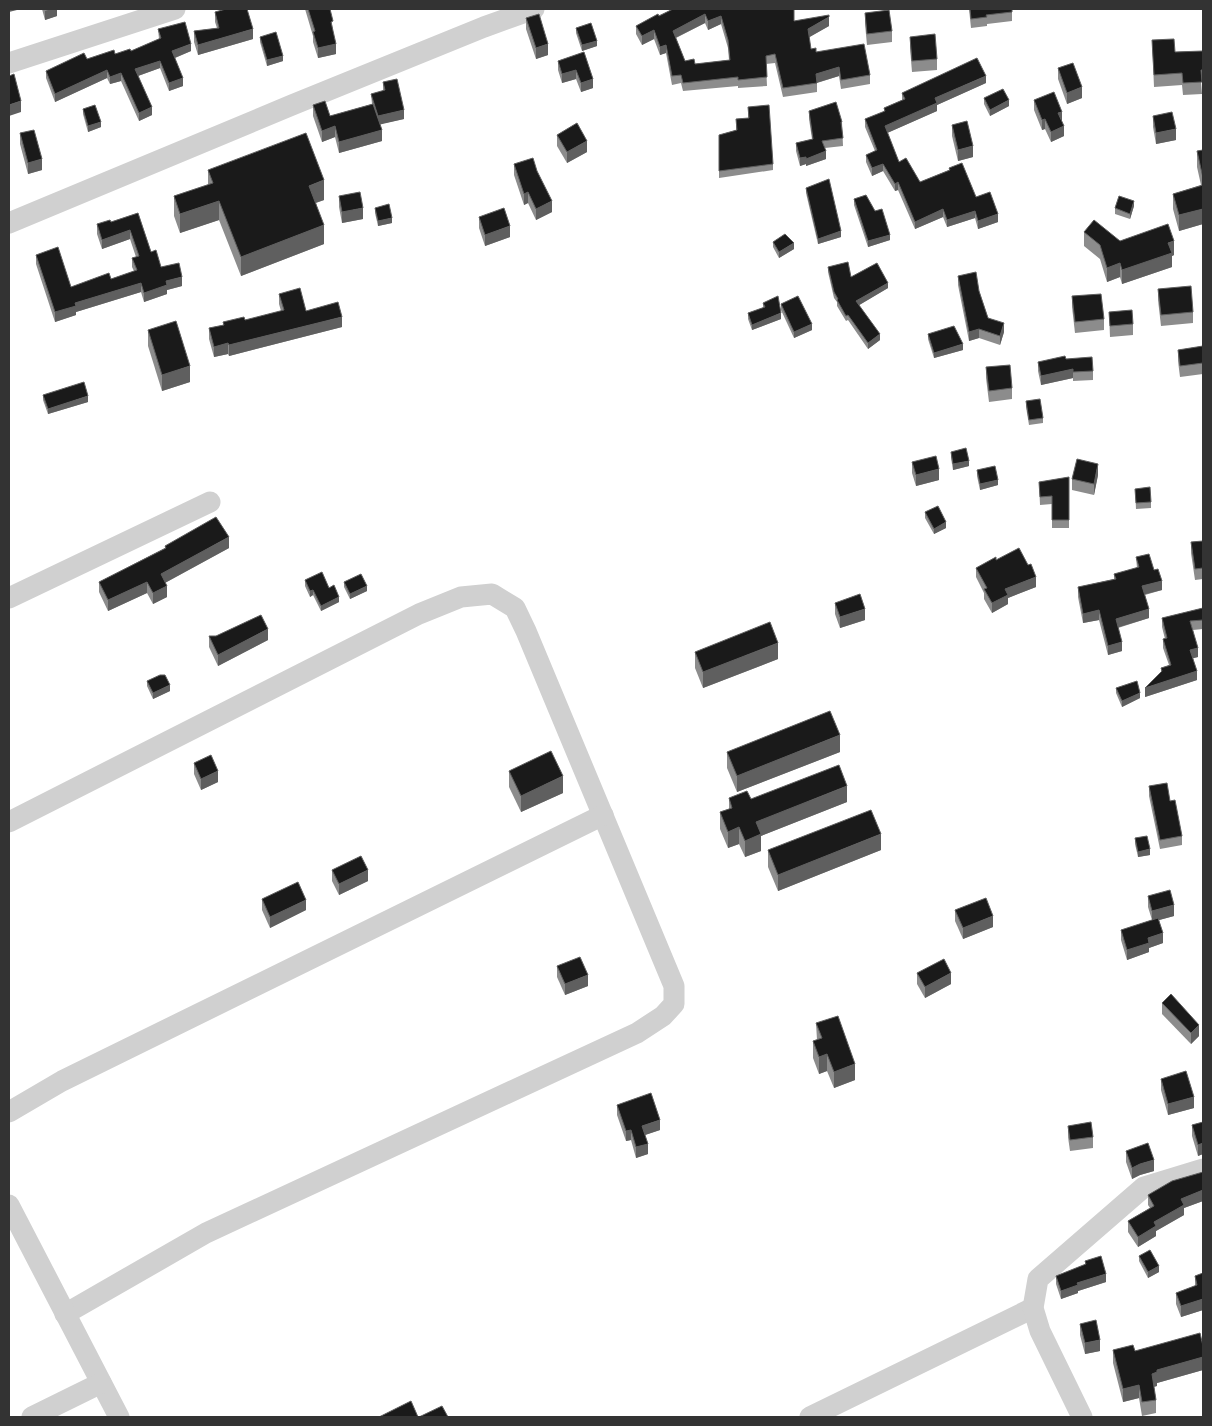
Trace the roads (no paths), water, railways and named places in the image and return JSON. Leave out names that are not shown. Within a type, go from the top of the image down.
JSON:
[{"type":"street","points":[[9,62],[175,9]]},
{"type":"street","points":[[9,223],[484,27],[534,9]]},
{"type":"street","points":[[9,598],[210,502]]},
{"type":"street","points":[[9,822],[419,614],[462,597],[492,594],[516,608],[674,986],[674,1004],[663,1016],[637,1033],[206,1233],[65,1314]]},
{"type":"street","points":[[9,1112],[62,1081],[603,815]]},
{"type":"street","points":[[1082,1417],[1040,1331],[1033,1308],[1038,1279],[1144,1187],[1203,1169]]},
{"type":"street","points":[[9,1206],[118,1417]]},
{"type":"street","points":[[810,1417],[1033,1308]]},
{"type":"street","points":[[32,1417],[101,1383]]}]
